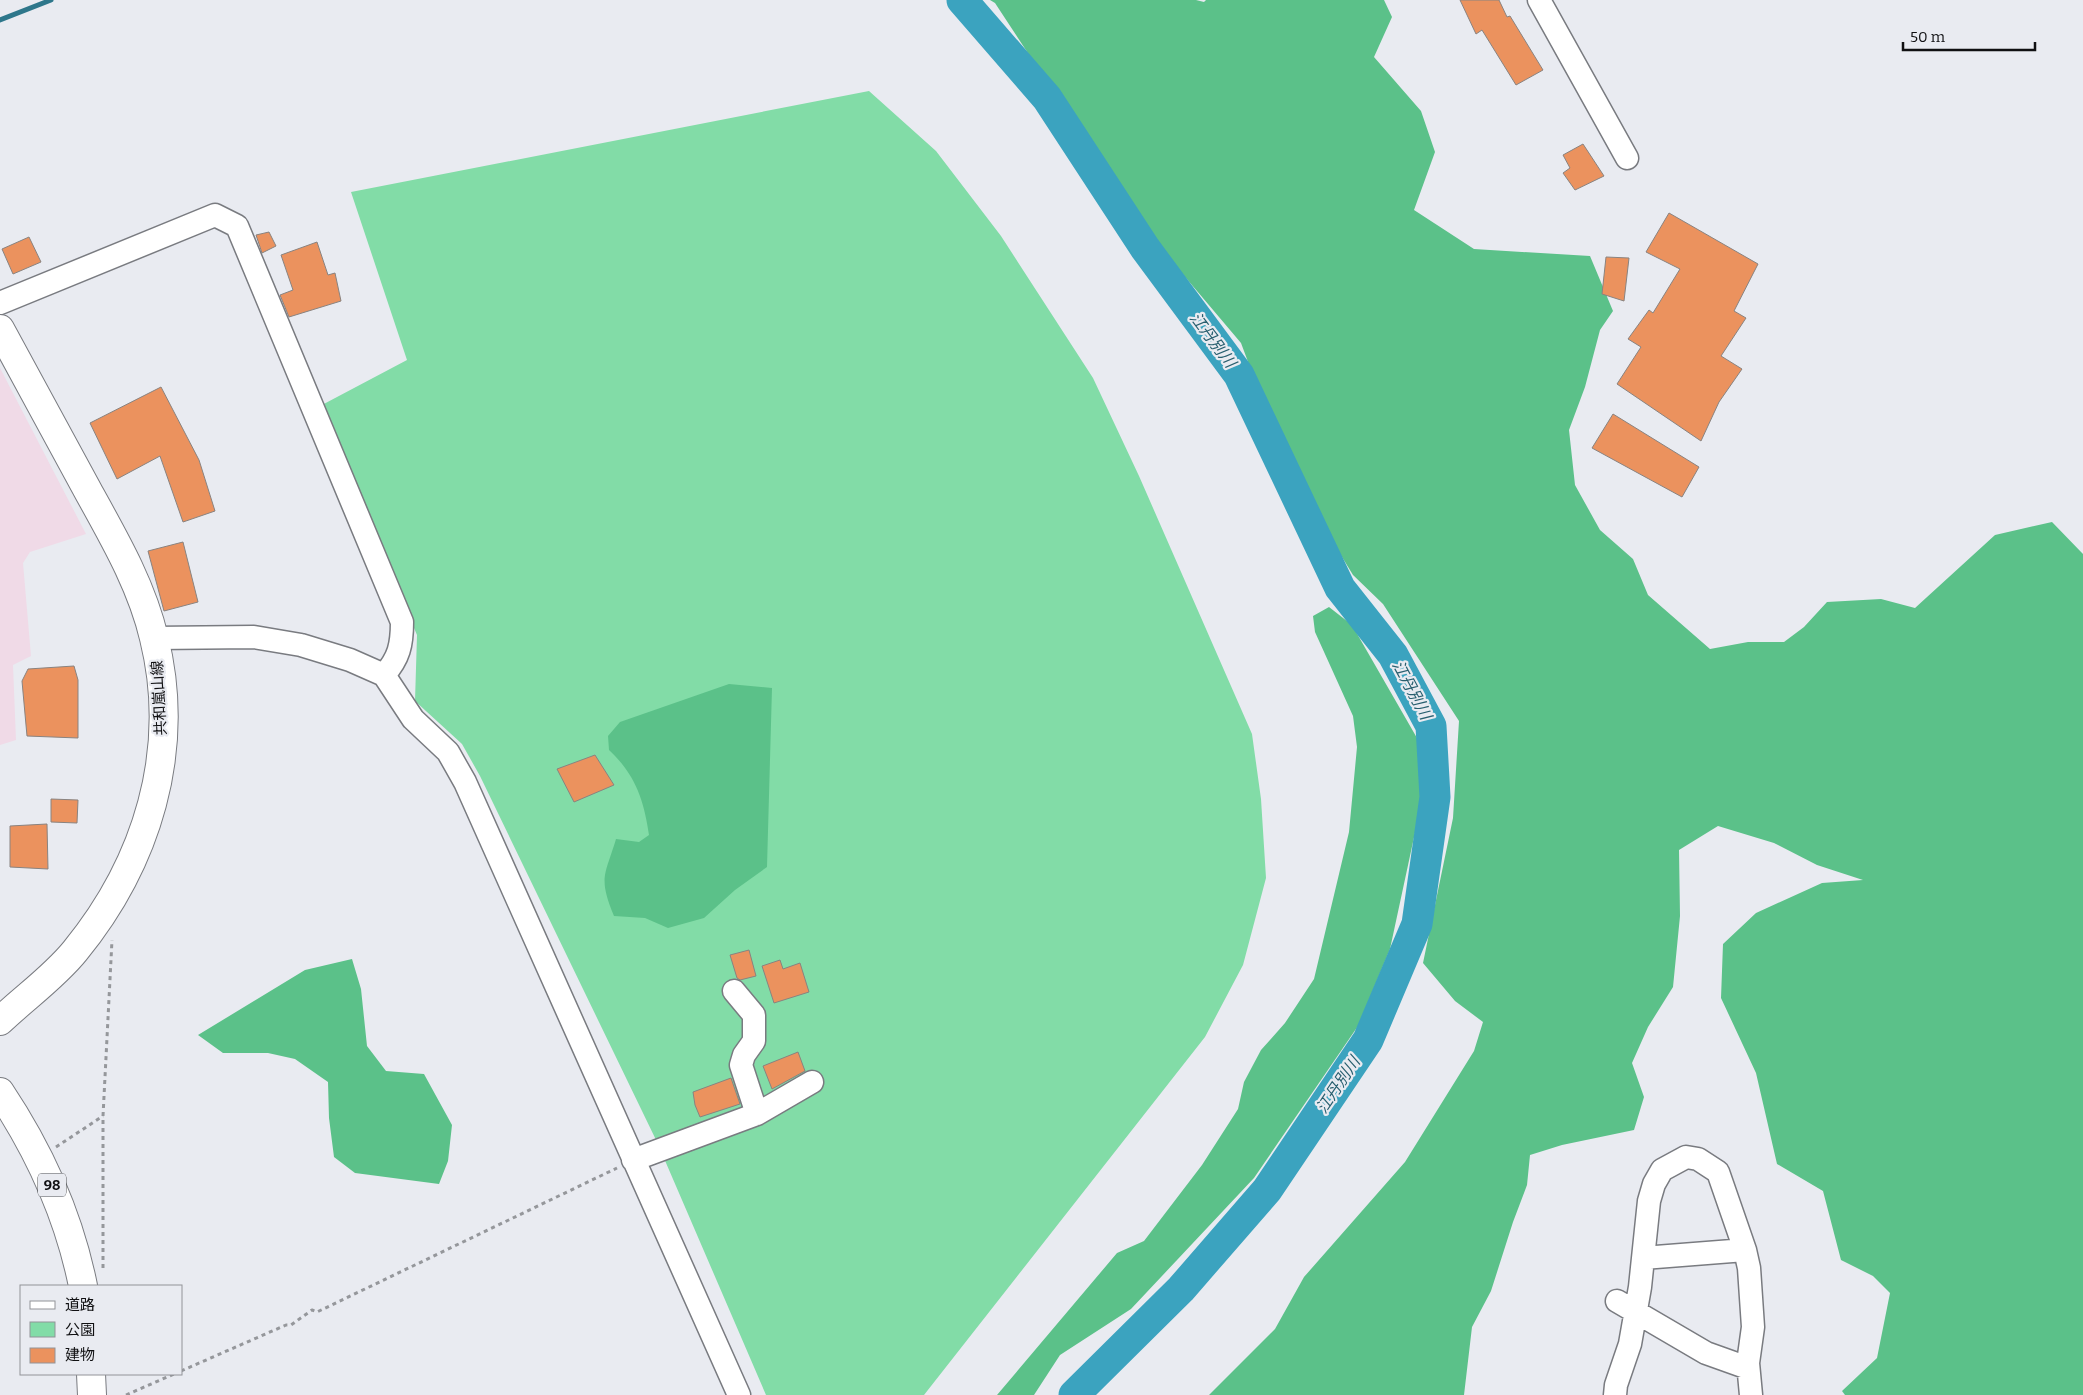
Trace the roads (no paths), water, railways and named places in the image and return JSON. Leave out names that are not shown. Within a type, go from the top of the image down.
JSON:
[{"type":"main road","name":"共和嵐山線","points":[[0,329],[120,550],[143,601],[154,638],[162,679],[161,748],[155,793],[144,832],[131,866],[114,897],[73,954],[0,1021]]},
{"type":"main road","name":"98","points":[[0,1092],[39,1158],[58,1199],[75,1247],[92,1282]]},
{"type":"main road","points":[[91,1375],[92,1395]]},
{"type":"street","points":[[1539,0],[1628,158]]},
{"type":"street","points":[[0,303],[215,215],[237,226],[402,622],[402,646],[396,662],[384,675]]},
{"type":"street","points":[[154,638],[254,637],[301,645],[350,660],[384,675],[413,719],[448,752],[465,782],[738,1395]]},
{"type":"street","points":[[734,991],[754,1015],[754,1041],[744,1055],[741,1065],[757,1114]]},
{"type":"street","points":[[633,1160],[757,1114],[812,1082]]},
{"type":"street","points":[[1615,1395],[1616,1385],[1630,1344],[1626,1307],[1643,1258],[1654,1184],[1662,1170],[1686,1158],[1698,1159],[1718,1172],[1750,1268],[1753,1327],[1748,1368],[1751,1395]]},
{"type":"street","points":[[1643,1258],[1745,1250]]},
{"type":"street","points":[[1626,1307],[1706,1353],[1748,1368]]},
{"type":"waterway","points":[[0,20],[51,0]]},
{"type":"waterway","name":"江丹別川","points":[[962,0],[1047,98],[1145,248],[1239,375],[1340,588],[1393,655],[1431,726],[1435,797],[1417,924],[1368,1040],[1267,1190],[1181,1289],[1074,1395]]}]
